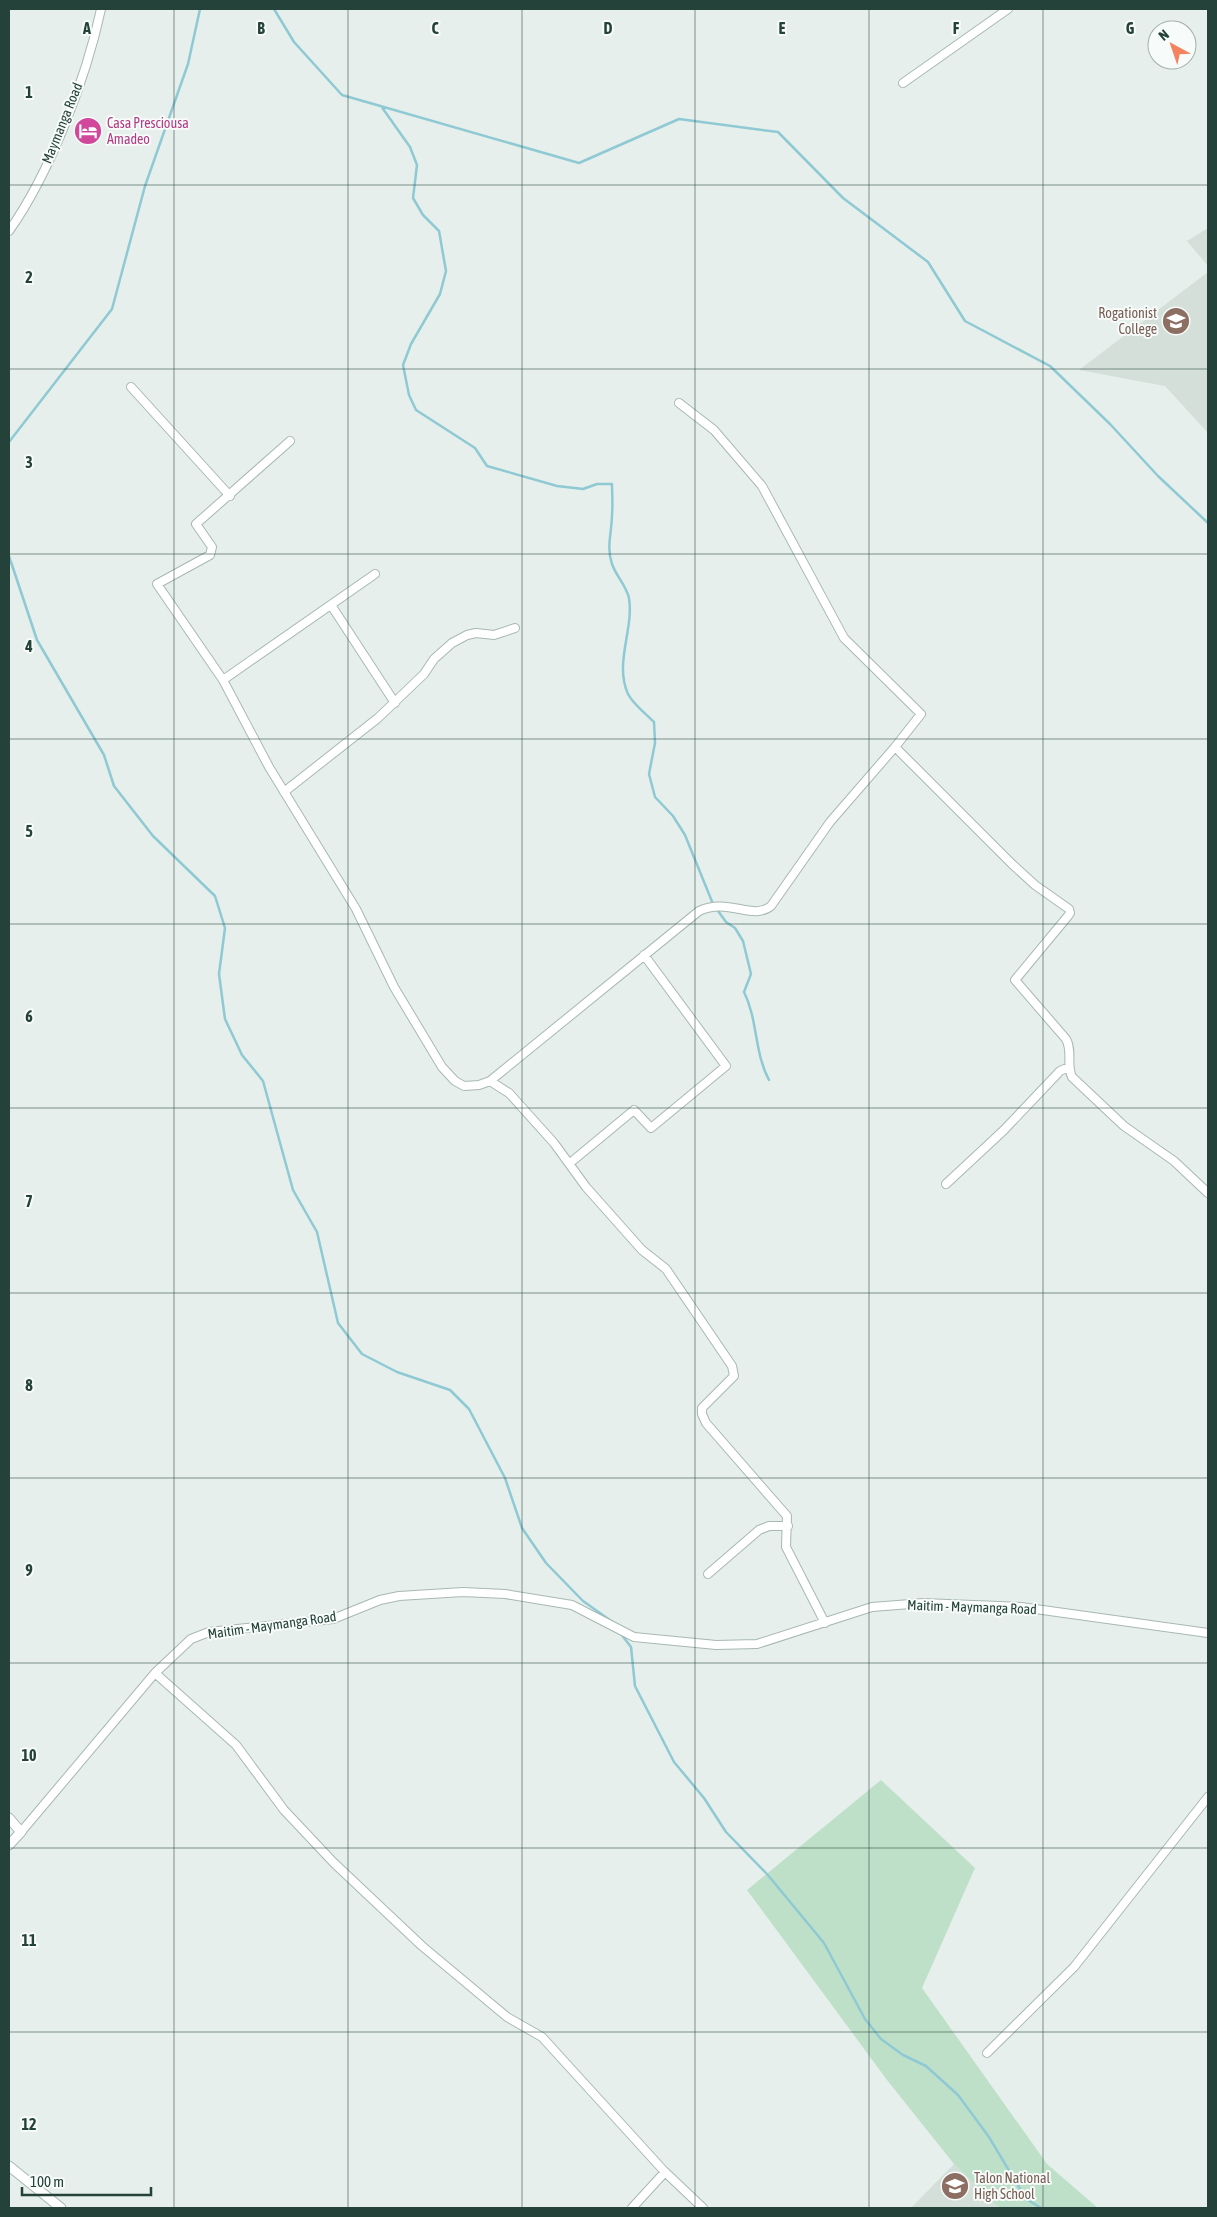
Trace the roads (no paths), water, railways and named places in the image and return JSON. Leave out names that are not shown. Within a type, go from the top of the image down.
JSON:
[{"type":"street","name":"Maymanga Road","points":[[9,231],[21,214],[57,144],[94,42],[101,9]]},
{"type":"street","points":[[903,83],[1008,9]]},
{"type":"street","points":[[131,388],[230,496]]},
{"type":"street","points":[[290,440],[230,496],[196,524],[212,547],[210,555],[157,584],[222,680],[284,792],[356,909],[394,987],[442,1067],[455,1082],[464,1086],[478,1085],[490,1080],[698,911],[710,905],[726,905],[758,913],[771,906],[830,822],[921,714],[844,638],[762,486],[714,430],[679,403]]},
{"type":"street","points":[[222,680],[375,574]]},
{"type":"street","points":[[331,605],[395,703]]},
{"type":"street","points":[[284,792],[395,703],[424,674],[434,659],[452,643],[467,635],[476,633],[494,635],[515,628]]},
{"type":"street","points":[[895,746],[1012,864],[1035,885],[1069,909],[1068,916],[1015,980],[1070,1045],[1069,1067],[1072,1077],[1090,1096],[1130,1131],[1174,1162],[1208,1193]]},
{"type":"street","points":[[570,1163],[634,1110],[651,1128],[726,1066],[644,955]]},
{"type":"street","points":[[946,1184],[1004,1130],[1060,1071],[1069,1067]]},
{"type":"street","points":[[490,1080],[515,1100],[642,1250],[666,1269],[732,1366],[734,1376],[702,1408],[702,1414],[706,1423],[784,1511],[788,1520],[786,1547],[825,1623]]},
{"type":"street","points":[[708,1574],[759,1530],[769,1526],[788,1526]]},
{"type":"street","name":"Maitim - Maymanga Road","points":[[9,1845],[155,1673],[191,1639],[209,1632],[333,1619],[380,1600],[400,1596],[464,1592],[505,1594],[572,1605],[634,1637],[716,1645],[757,1644],[872,1607],[923,1603],[1021,1607],[1208,1633]]},
{"type":"street","points":[[155,1673],[236,1745],[284,1810],[334,1864],[422,1946],[506,2016],[542,2037],[665,2172],[703,2208]]},
{"type":"street","points":[[987,2053],[1074,1967],[1207,1803]]},
{"type":"street","points":[[9,1818],[21,1832]]},
{"type":"street","points":[[9,2166],[60,2208]]},
{"type":"street","points":[[632,2208],[665,2172]]},
{"type":"waterway","points":[[9,442],[112,309],[145,186],[188,64],[200,9]]},
{"type":"waterway","points":[[274,9],[294,42],[342,95],[579,163],[679,119],[778,132],[843,198],[928,262],[965,321],[1050,366],[1110,424],[1158,476],[1208,523]]},
{"type":"waterway","points":[[381,106],[410,147],[417,165],[413,198],[423,215],[439,231],[446,271],[440,294],[411,344],[403,365],[409,395],[416,410],[475,448],[487,466],[557,486],[583,489],[597,484],[612,484],[610,558],[628,593],[630,610],[623,658],[624,682],[630,698],[654,722],[655,743],[649,774],[655,797],[673,816],[685,835],[713,904],[726,922],[735,928],[743,941],[751,974],[744,992],[752,1014],[764,1069],[769,1080]]},
{"type":"waterway","points":[[9,556],[37,640],[104,755],[114,786],[153,836],[215,896],[225,928],[219,974],[225,1019],[242,1055],[263,1081],[293,1190],[317,1232],[338,1323],[362,1354],[397,1372],[450,1390],[469,1409],[505,1478],[522,1528],[546,1563],[583,1601],[614,1623]]},
{"type":"waterway","points":[[621,1634],[631,1647],[635,1686],[674,1762],[704,1798],[726,1832],[767,1874],[824,1943],[865,2019],[881,2039],[903,2055],[926,2066],[958,2095],[989,2137],[1026,2199],[1041,2208]]},
{"type":"place","name":"Casa Presciousa Amadeo","points":[[88,131]]},
{"type":"place","name":"Rogationist College","points":[[1176,321]]},
{"type":"place","name":"Talon National High School","points":[[955,2186]]}]
